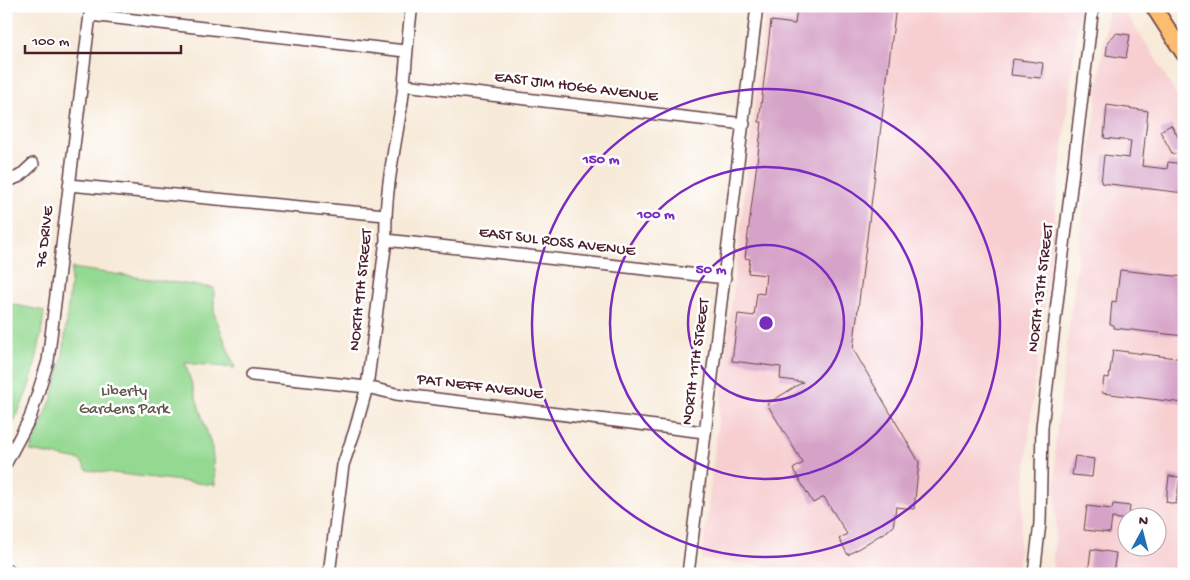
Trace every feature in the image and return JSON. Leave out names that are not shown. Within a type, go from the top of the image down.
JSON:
[{"type":"main road","points":[[1153,6],[1184,54]]},
{"type":"street","name":"NORTH 9TH STREET","points":[[329,574],[343,465],[356,430],[367,387],[386,240],[385,215],[404,85],[412,6]]},
{"type":"street","name":"NORTH 11TH STREET","points":[[688,574],[757,6]]},
{"type":"street","name":"NORTH 13TH STREET","points":[[1034,574],[1040,522],[1042,427],[1093,6]]},
{"type":"street","points":[[90,11],[406,51]]},
{"type":"street","name":"76 DRIVE","points":[[6,463],[30,418],[48,361],[90,11]]},
{"type":"street","name":"EAST JIM HOGG AVENUE","points":[[404,85],[744,124]]},
{"type":"street","points":[[6,182],[20,176],[33,164]]},
{"type":"street","points":[[69,184],[385,215]]},
{"type":"street","name":"EAST SUL ROSS AVENUE","points":[[386,240],[724,278]]},
{"type":"street","name":"PAT NEFF AVENUE","points":[[252,375],[367,387],[396,394],[704,432]]},
{"type":"shaded area","points":[[766,6],[1080,6],[1030,425],[1017,574],[831,574],[702,559]]},
{"type":"shaded area","points":[[1108,6],[1121,6],[1153,54],[1184,108],[1184,574],[1073,574],[1059,572],[1054,569],[1052,564],[1056,529],[1055,443]]},
{"type":"green space","name":"Liberty Gardens Park","points":[[72,268],[214,288],[214,313],[235,368],[185,363],[212,448],[215,485],[87,470],[80,460],[30,451],[52,398],[63,355]]},
{"type":"green space","points":[[6,303],[44,311],[32,375],[21,405],[6,436]]},
{"type":"building","points":[[809,6],[896,6],[853,349],[919,462],[914,509],[896,507],[893,527],[848,555],[839,539],[847,534],[824,497],[813,503],[793,469],[803,463],[767,404],[803,382],[780,379],[781,367],[732,361],[738,314],[754,316],[757,293],[764,294],[766,275],[748,273],[750,259],[745,258],[762,122],[759,122],[771,21],[795,24],[797,7],[809,9]]},
{"type":"building","points":[[1117,33],[1130,35],[1126,58],[1106,55],[1108,41]]},
{"type":"building","points":[[1013,59],[1043,63],[1041,78],[1011,75]]},
{"type":"building","points":[[1107,105],[1148,111],[1142,166],[1167,169],[1168,162],[1184,164],[1184,193],[1101,183],[1104,155],[1129,158],[1131,141],[1104,138]]},
{"type":"building","points":[[1171,125],[1184,147],[1184,150],[1173,155],[1160,131]]},
{"type":"building","points":[[1120,270],[1184,277],[1184,336],[1114,328],[1114,325],[1110,324],[1112,301],[1116,302]]},
{"type":"building","points":[[1113,350],[1184,359],[1184,403],[1102,393],[1104,377],[1109,378]]},
{"type":"building","points":[[1075,456],[1094,459],[1092,477],[1072,475]]},
{"type":"building","points":[[1169,476],[1180,477],[1176,504],[1166,502]]},
{"type":"building","points":[[1113,504],[1130,506],[1130,508],[1118,508],[1118,519],[1112,518],[1110,533],[1084,530],[1087,506],[1112,509]]},
{"type":"building","points":[[1091,549],[1116,553],[1113,574],[1088,574]]},
{"type":"building","points":[[11,564],[20,574],[6,574],[6,568]]}]
